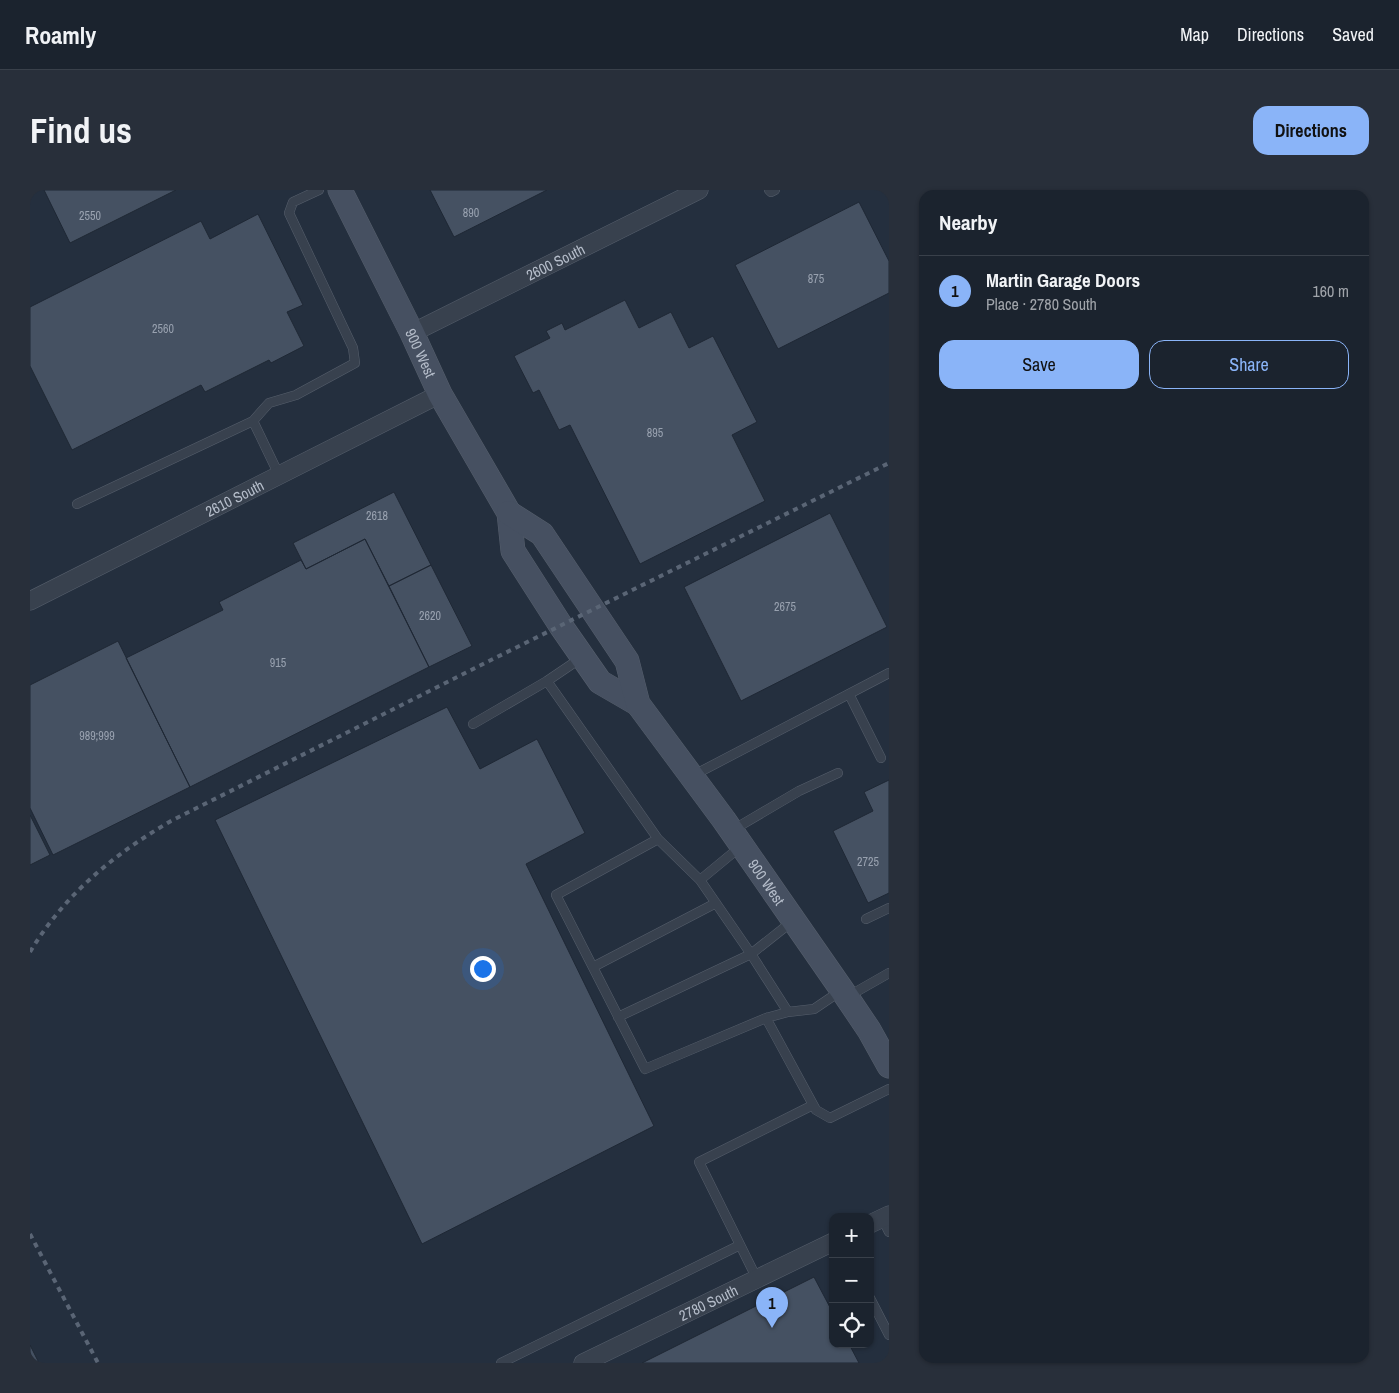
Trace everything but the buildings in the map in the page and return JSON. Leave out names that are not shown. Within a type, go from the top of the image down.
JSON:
[{"type":"main road","name":"900 West","points":[[340,190],[412,333],[440,394],[509,513],[513,551],[600,682],[638,704]]},
{"type":"main road","name":"900 West","points":[[509,513],[542,534],[627,661],[638,704],[736,838],[885,1051]]},
{"type":"street","name":"2600 South","points":[[412,333],[699,190]]},
{"type":"street","name":"2610 South","points":[[30,601],[440,394]]},
{"type":"street","name":"2780 South","points":[[583,1363],[829,1244]]},
{"type":"lane","points":[[77,504],[253,421],[269,402],[296,395],[355,364],[353,348],[289,213],[293,202],[319,190]]},
{"type":"lane","points":[[769,190],[770,192],[775,190]]},
{"type":"lane","points":[[253,421],[279,475]]},
{"type":"lane","points":[[474,724],[547,681],[582,656]]},
{"type":"lane","points":[[692,777],[889,673]]},
{"type":"lane","points":[[547,681],[658,839],[700,880],[788,1012]]},
{"type":"lane","points":[[849,694],[881,758]]},
{"type":"lane","points":[[700,880],[736,838],[799,791],[838,773]]},
{"type":"lane","points":[[658,839],[556,895],[645,1069],[766,1018],[788,1012],[814,1009],[889,973]]},
{"type":"lane","points":[[593,967],[716,903]]},
{"type":"lane","points":[[866,919],[889,908]]},
{"type":"lane","points":[[618,1017],[751,954],[794,920]]},
{"type":"lane","points":[[766,1018],[816,1110],[830,1118],[889,1088]]},
{"type":"lane","points":[[757,1279],[699,1162],[813,1105]]},
{"type":"lane","points":[[501,1363],[740,1245]]},
{"type":"lane","points":[[873,1303],[889,1335]]},
{"type":"railway","points":[[30,952],[58,912],[92,878],[130,847],[171,821],[889,463]]},
{"type":"railway","points":[[30,1234],[98,1363]]},
{"type":"place","name":"Martin Garage Doors","points":[[772,1328]]}]
